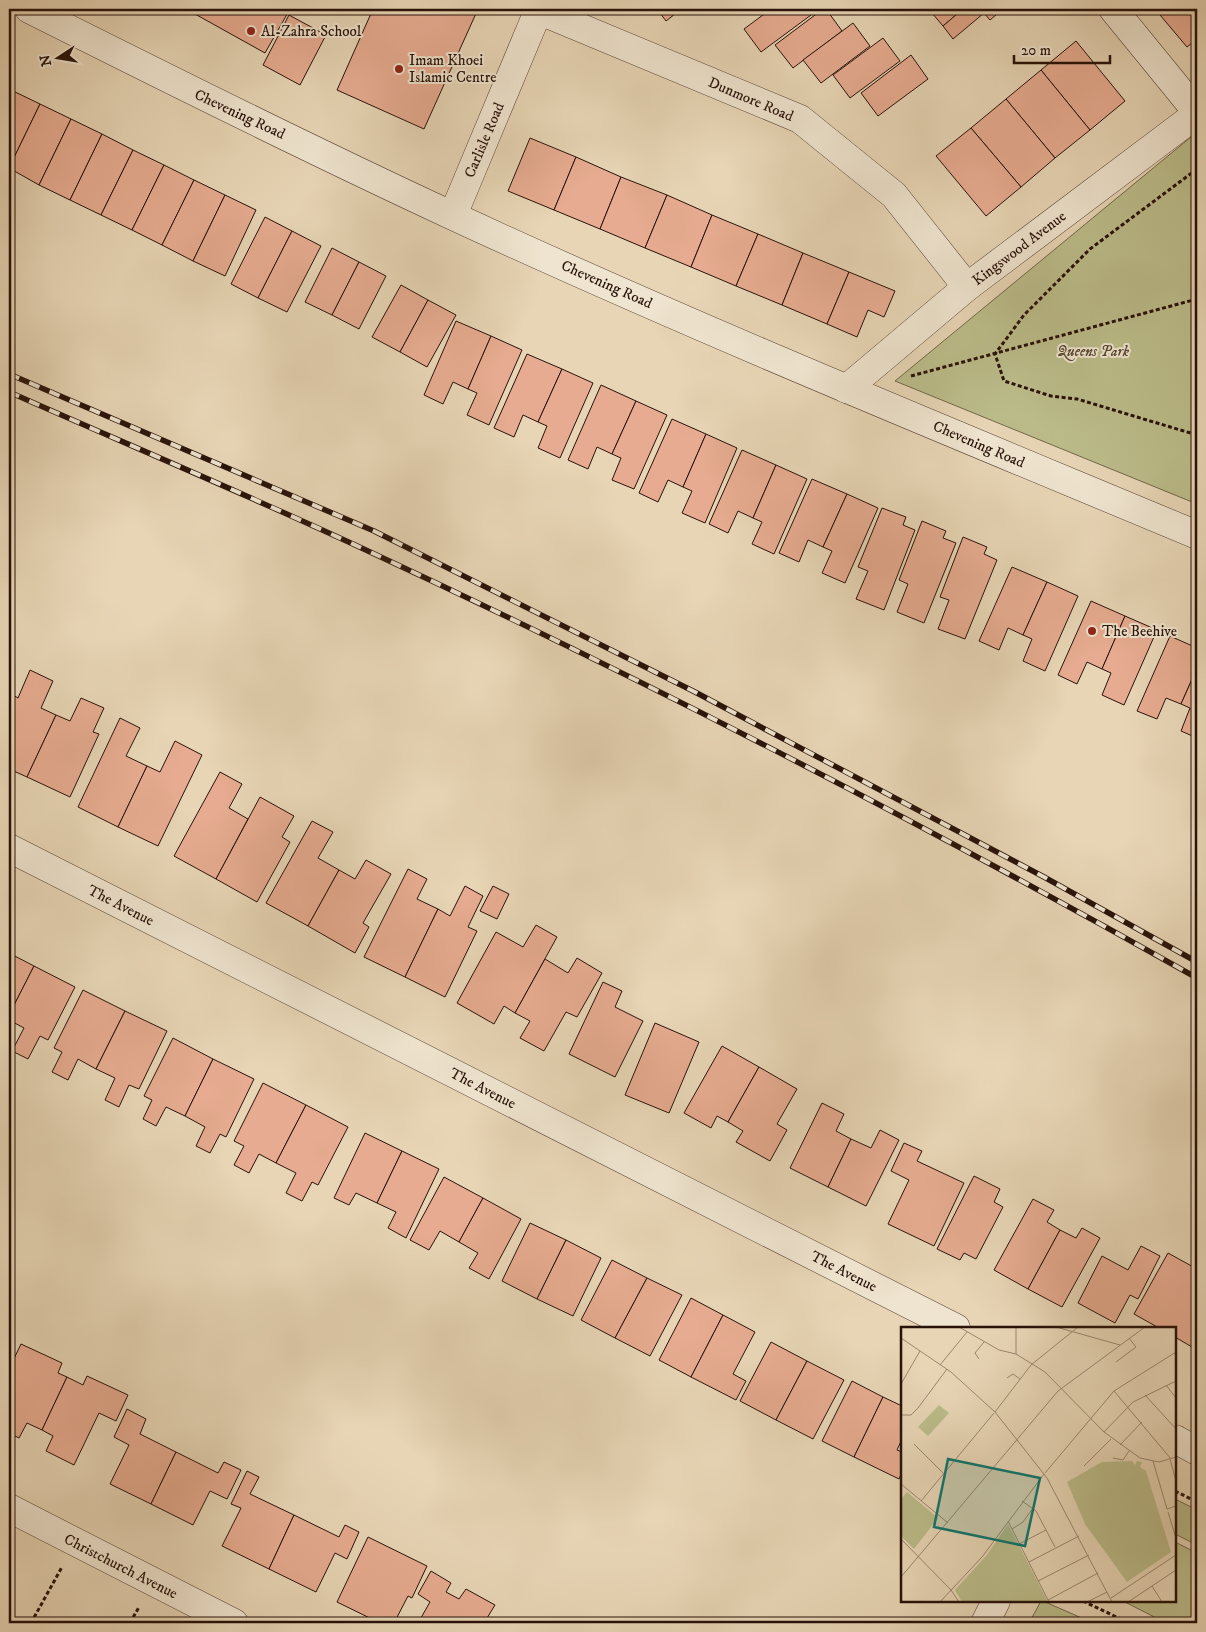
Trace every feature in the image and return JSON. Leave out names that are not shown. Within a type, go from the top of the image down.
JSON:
[{"type":"street","name":"Chevening Road","points":[[29,9],[188,89],[452,216],[846,389],[1197,535]]},
{"type":"street","name":"Carlisle Road","points":[[452,216],[538,9]]},
{"type":"street","name":"Dunmore Road","points":[[538,9],[800,119],[894,194],[967,287]]},
{"type":"street","points":[[1113,9],[1197,113]]},
{"type":"street","name":"Kingswood Avenue","points":[[846,389],[967,287],[1197,113]]},
{"type":"street","name":"The Avenue","points":[[9,848],[954,1327]]},
{"type":"street","points":[[1176,1440],[1197,1450]]},
{"type":"street","name":"Christchurch Avenue","points":[[9,1508],[234,1623]]},
{"type":"street","points":[[985,1623],[996,1602]]},
{"type":"path","points":[[995,354],[1024,315],[1090,249],[1197,169]]},
{"type":"path","points":[[904,378],[1197,299]]},
{"type":"path","points":[[995,354],[1004,382],[1051,396],[1078,399],[1197,435]]},
{"type":"path","points":[[1176,1492],[1197,1502]]},
{"type":"path","points":[[31,1623],[76,1543]]},
{"type":"path","points":[[1085,1602],[1129,1623]]},
{"type":"green space","name":"Queens Park","points":[[1197,132],[1197,504],[895,381]]},
{"type":"green space","points":[[1176,1500],[1197,1510],[1197,1545],[1176,1534]]},
{"type":"green space","points":[[1176,1542],[1197,1553],[1197,1623],[1166,1623],[1125,1602],[1176,1602]]},
{"type":"green space","points":[[1040,1602],[1045,1602],[1093,1623],[1029,1623]]},
{"type":"building","name":"Al-Zahra School","points":[[186,9],[290,9],[265,53]]},
{"type":"building","name":"Imam Khoei Islamic Centre","points":[[373,9],[478,9],[424,129],[337,90]]},
{"type":"building","points":[[657,9],[678,9],[679,11],[666,21]]},
{"type":"building","points":[[771,9],[807,9],[811,15],[761,52],[744,29]]},
{"type":"building","points":[[823,9],[826,9],[842,31],[793,68],[775,45]]},
{"type":"building","points":[[936,9],[963,9],[943,26],[932,13]]},
{"type":"building","points":[[963,9],[1003,9],[990,20],[984,13],[953,39],[943,26]]},
{"type":"building","points":[[1155,9],[1197,9],[1197,39],[1187,47]]},
{"type":"building","points":[[289,15],[326,35],[300,85],[263,65]]},
{"type":"building","points":[[853,23],[870,46],[821,83],[803,60]]},
{"type":"building","points":[[883,38],[900,61],[850,98],[833,75]]},
{"type":"building","points":[[1076,41],[1125,101],[1090,130],[1041,70]]},
{"type":"building","points":[[911,55],[928,79],[878,116],[861,93]]},
{"type":"building","points":[[1041,70],[1090,130],[1055,158],[1006,99]]},
{"type":"building","points":[[9,89],[40,104],[9,168]]},
{"type":"building","points":[[1006,99],[1055,158],[1021,187],[971,128]]},
{"type":"building","points":[[40,104],[71,119],[39,185],[9,168]]},
{"type":"building","points":[[71,119],[102,134],[70,200],[39,185]]},
{"type":"building","points":[[971,128],[1021,187],[986,216],[936,156]]},
{"type":"building","points":[[102,134],[133,150],[101,215],[70,200]]},
{"type":"building","points":[[530,138],[576,157],[554,210],[508,191]]},
{"type":"building","points":[[133,150],[164,165],[132,230],[101,215]]},
{"type":"building","points":[[576,157],[621,177],[600,229],[554,210]]},
{"type":"building","points":[[164,165],[194,180],[162,245],[132,230]]},
{"type":"building","points":[[621,177],[667,195],[645,248],[600,229]]},
{"type":"building","points":[[194,180],[225,195],[193,261],[162,245]]},
{"type":"building","points":[[225,195],[256,210],[225,276],[193,261]]},
{"type":"building","points":[[667,195],[712,215],[691,267],[645,248]]},
{"type":"building","points":[[712,215],[758,234],[736,286],[691,267]]},
{"type":"building","points":[[265,217],[292,231],[258,298],[231,284]]},
{"type":"building","points":[[292,231],[321,246],[287,312],[258,298]]},
{"type":"building","points":[[758,234],[803,253],[782,305],[736,286]]},
{"type":"building","points":[[332,248],[359,262],[332,315],[305,302]]},
{"type":"building","points":[[803,253],[849,272],[827,324],[782,305]]},
{"type":"building","points":[[359,262],[386,276],[359,329],[332,315]]},
{"type":"building","points":[[849,272],[895,291],[884,317],[868,310],[857,337],[827,324]]},
{"type":"building","points":[[401,285],[428,300],[400,352],[372,337]]},
{"type":"building","points":[[428,300],[456,315],[427,367],[400,352]]},
{"type":"building","points":[[456,321],[491,336],[468,389],[453,382],[443,404],[424,395]]},
{"type":"building","points":[[491,336],[522,350],[489,425],[467,415],[477,393],[468,389]]},
{"type":"building","points":[[527,354],[562,369],[538,422],[523,415],[514,437],[494,428]]},
{"type":"building","points":[[562,369],[593,383],[560,458],[538,448],[547,426],[538,422]]},
{"type":"building","points":[[601,385],[636,401],[612,454],[597,447],[588,469],[568,460]]},
{"type":"building","points":[[636,401],[667,415],[634,489],[612,480],[621,458],[612,454]]},
{"type":"building","points":[[672,419],[706,434],[683,487],[668,480],[658,502],[639,493]]},
{"type":"building","points":[[706,434],[737,448],[705,523],[682,513],[692,491],[683,487]]},
{"type":"building","points":[[742,450],[776,465],[753,518],[738,511],[728,533],[709,524]]},
{"type":"building","points":[[776,465],[807,479],[774,554],[752,544],[762,522],[753,518]]},
{"type":"building","points":[[812,479],[847,494],[823,547],[808,540],[799,562],[779,553]]},
{"type":"building","points":[[847,494],[878,508],[845,583],[822,573],[832,551],[823,547]]},
{"type":"building","points":[[882,508],[906,517],[903,525],[915,530],[884,610],[856,599],[868,571],[858,567]]},
{"type":"building","points":[[922,521],[946,531],[943,538],[956,543],[924,623],[897,612],[908,584],[899,580]]},
{"type":"building","points":[[963,537],[987,547],[984,554],[997,560],[965,639],[938,629],[949,600],[940,597]]},
{"type":"building","points":[[1012,567],[1047,582],[1023,635],[1008,628],[999,650],[979,641]]},
{"type":"building","points":[[1047,582],[1078,596],[1045,671],[1023,661],[1032,639],[1023,635]]},
{"type":"building","points":[[1091,601],[1125,616],[1102,669],[1087,662],[1077,684],[1058,675]]},
{"type":"building","points":[[1125,616],[1157,630],[1124,705],[1102,695],[1111,673],[1102,669]]},
{"type":"building","points":[[1170,636],[1197,648],[1197,668],[1181,704],[1166,698],[1157,719],[1137,711]]},
{"type":"building","points":[[1197,668],[1197,738],[1181,731],[1190,708],[1181,704]]},
{"type":"building","points":[[30,670],[53,681],[41,708],[56,715],[27,777],[9,769],[9,704],[13,695],[18,698]]},
{"type":"building","points":[[81,698],[104,708],[93,732],[99,734],[70,797],[27,777],[56,715],[70,721]]},
{"type":"building","points":[[120,718],[140,728],[126,756],[147,766],[118,827],[78,807]]},
{"type":"building","points":[[175,741],[202,755],[158,846],[118,827],[147,766],[160,772]]},
{"type":"building","points":[[220,772],[242,784],[229,808],[248,819],[216,879],[174,856]]},
{"type":"building","points":[[260,797],[294,816],[282,837],[290,842],[257,902],[216,879]]},
{"type":"building","points":[[312,821],[333,832],[318,858],[339,870],[308,926],[266,903]]},
{"type":"building","points":[[366,860],[391,874],[363,923],[369,927],[355,953],[308,926],[339,870],[355,879]]},
{"type":"building","points":[[408,869],[427,879],[417,899],[438,909],[405,977],[364,957]]},
{"type":"building","points":[[465,886],[483,896],[468,927],[477,931],[445,997],[405,977],[438,909],[450,916]]},
{"type":"building","points":[[493,886],[509,894],[497,919],[480,911]]},
{"type":"building","points":[[536,925],[557,937],[515,1013],[504,1006],[494,1024],[457,1003],[496,932],[523,947]]},
{"type":"building","points":[[9,953],[34,966],[9,1015]]},
{"type":"building","points":[[577,958],[602,973],[577,1017],[566,1012],[544,1051],[520,1038],[530,1021],[515,1013],[545,959],[568,973]]},
{"type":"building","points":[[34,966],[75,987],[48,1040],[40,1036],[28,1059],[12,1051],[24,1028],[9,1020],[9,1015]]},
{"type":"building","points":[[603,982],[622,991],[615,1007],[643,1021],[615,1077],[569,1054]]},
{"type":"building","points":[[83,990],[125,1011],[96,1069],[78,1059],[68,1080],[52,1072],[62,1052],[54,1048]]},
{"type":"building","points":[[125,1011],[167,1031],[139,1089],[129,1085],[119,1107],[105,1100],[115,1078],[96,1069]]},
{"type":"building","points":[[655,1023],[699,1042],[669,1113],[625,1095]]},
{"type":"building","points":[[173,1038],[213,1059],[185,1116],[166,1107],[156,1126],[143,1119],[152,1100],[144,1096]]},
{"type":"building","points":[[722,1046],[759,1067],[728,1122],[717,1116],[711,1128],[684,1113]]},
{"type":"building","points":[[213,1059],[254,1079],[226,1137],[220,1134],[210,1153],[196,1146],[205,1127],[185,1116]]},
{"type":"building","points":[[759,1067],[797,1089],[777,1124],[787,1130],[770,1161],[736,1142],[743,1131],[728,1122]]},
{"type":"building","points":[[263,1083],[306,1105],[276,1163],[259,1154],[249,1173],[234,1165],[244,1146],[234,1141]]},
{"type":"building","points":[[822,1103],[844,1114],[836,1131],[851,1139],[828,1187],[790,1168]]},
{"type":"building","points":[[306,1105],[348,1127],[318,1185],[312,1182],[302,1201],[286,1193],[296,1173],[276,1163]]},
{"type":"building","points":[[880,1130],[899,1140],[866,1206],[828,1187],[851,1139],[871,1148]]},
{"type":"building","points":[[365,1133],[402,1151],[377,1203],[356,1193],[349,1205],[334,1198]]},
{"type":"building","points":[[904,1143],[922,1151],[917,1161],[964,1183],[934,1246],[888,1224],[909,1180],[891,1171]]},
{"type":"building","points":[[402,1151],[439,1169],[406,1238],[388,1228],[396,1212],[377,1203]]},
{"type":"building","points":[[974,1176],[1000,1189],[994,1202],[1003,1207],[976,1259],[964,1253],[960,1260],[937,1249]]},
{"type":"building","points":[[444,1177],[483,1198],[459,1242],[440,1231],[429,1250],[410,1240]]},
{"type":"building","points":[[483,1198],[521,1219],[489,1279],[469,1268],[478,1253],[459,1242]]},
{"type":"building","points":[[1033,1199],[1054,1210],[1047,1222],[1060,1230],[1028,1289],[994,1270]]},
{"type":"building","points":[[530,1223],[566,1240],[537,1299],[502,1281]]},
{"type":"building","points":[[1082,1228],[1100,1238],[1062,1307],[1028,1289],[1060,1230],[1076,1238]]},
{"type":"building","points":[[566,1240],[601,1258],[573,1316],[537,1299]]},
{"type":"building","points":[[1141,1246],[1160,1256],[1138,1299],[1130,1295],[1115,1323],[1078,1303],[1102,1256],[1128,1270]]},
{"type":"building","points":[[1168,1253],[1197,1269],[1197,1350],[1176,1338],[1176,1327],[1157,1327],[1134,1314]]},
{"type":"building","points":[[612,1260],[647,1278],[615,1338],[581,1320]]},
{"type":"building","points":[[647,1278],[682,1295],[650,1356],[615,1338]]},
{"type":"building","points":[[691,1298],[723,1315],[691,1377],[659,1360]]},
{"type":"building","points":[[723,1315],[755,1332],[733,1374],[746,1381],[736,1400],[691,1377]]},
{"type":"building","points":[[771,1342],[807,1361],[776,1420],[740,1401]]},
{"type":"building","points":[[21,1344],[62,1363],[58,1373],[67,1377],[42,1430],[27,1423],[19,1438],[9,1433],[9,1369]]},
{"type":"building","points":[[807,1361],[844,1380],[813,1439],[776,1420]]},
{"type":"building","points":[[87,1376],[128,1395],[116,1421],[99,1413],[74,1465],[46,1451],[53,1436],[42,1430],[67,1377],[83,1385]]},
{"type":"building","points":[[852,1381],[883,1397],[854,1457],[822,1441]]},
{"type":"building","points":[[883,1397],[901,1406],[901,1441],[897,1450],[901,1452],[901,1474],[899,1479],[854,1457]]},
{"type":"building","points":[[127,1409],[146,1419],[140,1434],[176,1452],[151,1504],[110,1484],[129,1445],[114,1437]]},
{"type":"building","points":[[176,1452],[218,1473],[224,1462],[241,1470],[227,1499],[210,1491],[193,1525],[151,1504]]},
{"type":"building","points":[[247,1471],[259,1477],[250,1494],[294,1515],[269,1569],[222,1546],[241,1508],[231,1504]]},
{"type":"building","points":[[294,1515],[339,1537],[345,1525],[359,1532],[347,1559],[335,1553],[316,1592],[269,1569]]},
{"type":"building","points":[[368,1537],[427,1566],[412,1598],[408,1596],[394,1623],[380,1623],[337,1602]]},
{"type":"building","points":[[431,1571],[451,1583],[446,1592],[459,1599],[466,1589],[495,1605],[484,1623],[418,1623],[430,1602],[418,1594]]},
{"type":"railway","points":[[9,374],[374,531],[695,692],[1044,877],[1197,962]]},
{"type":"railway","points":[[9,392],[324,531],[579,652],[890,811],[1197,978]]},
{"type":"place","name":"Al-Zahra School","points":[[251,31]]},
{"type":"place","name":"Imam Khoei Islamic Centre","points":[[399,69]]},
{"type":"place","name":"The Beehive","points":[[1092,631]]}]
